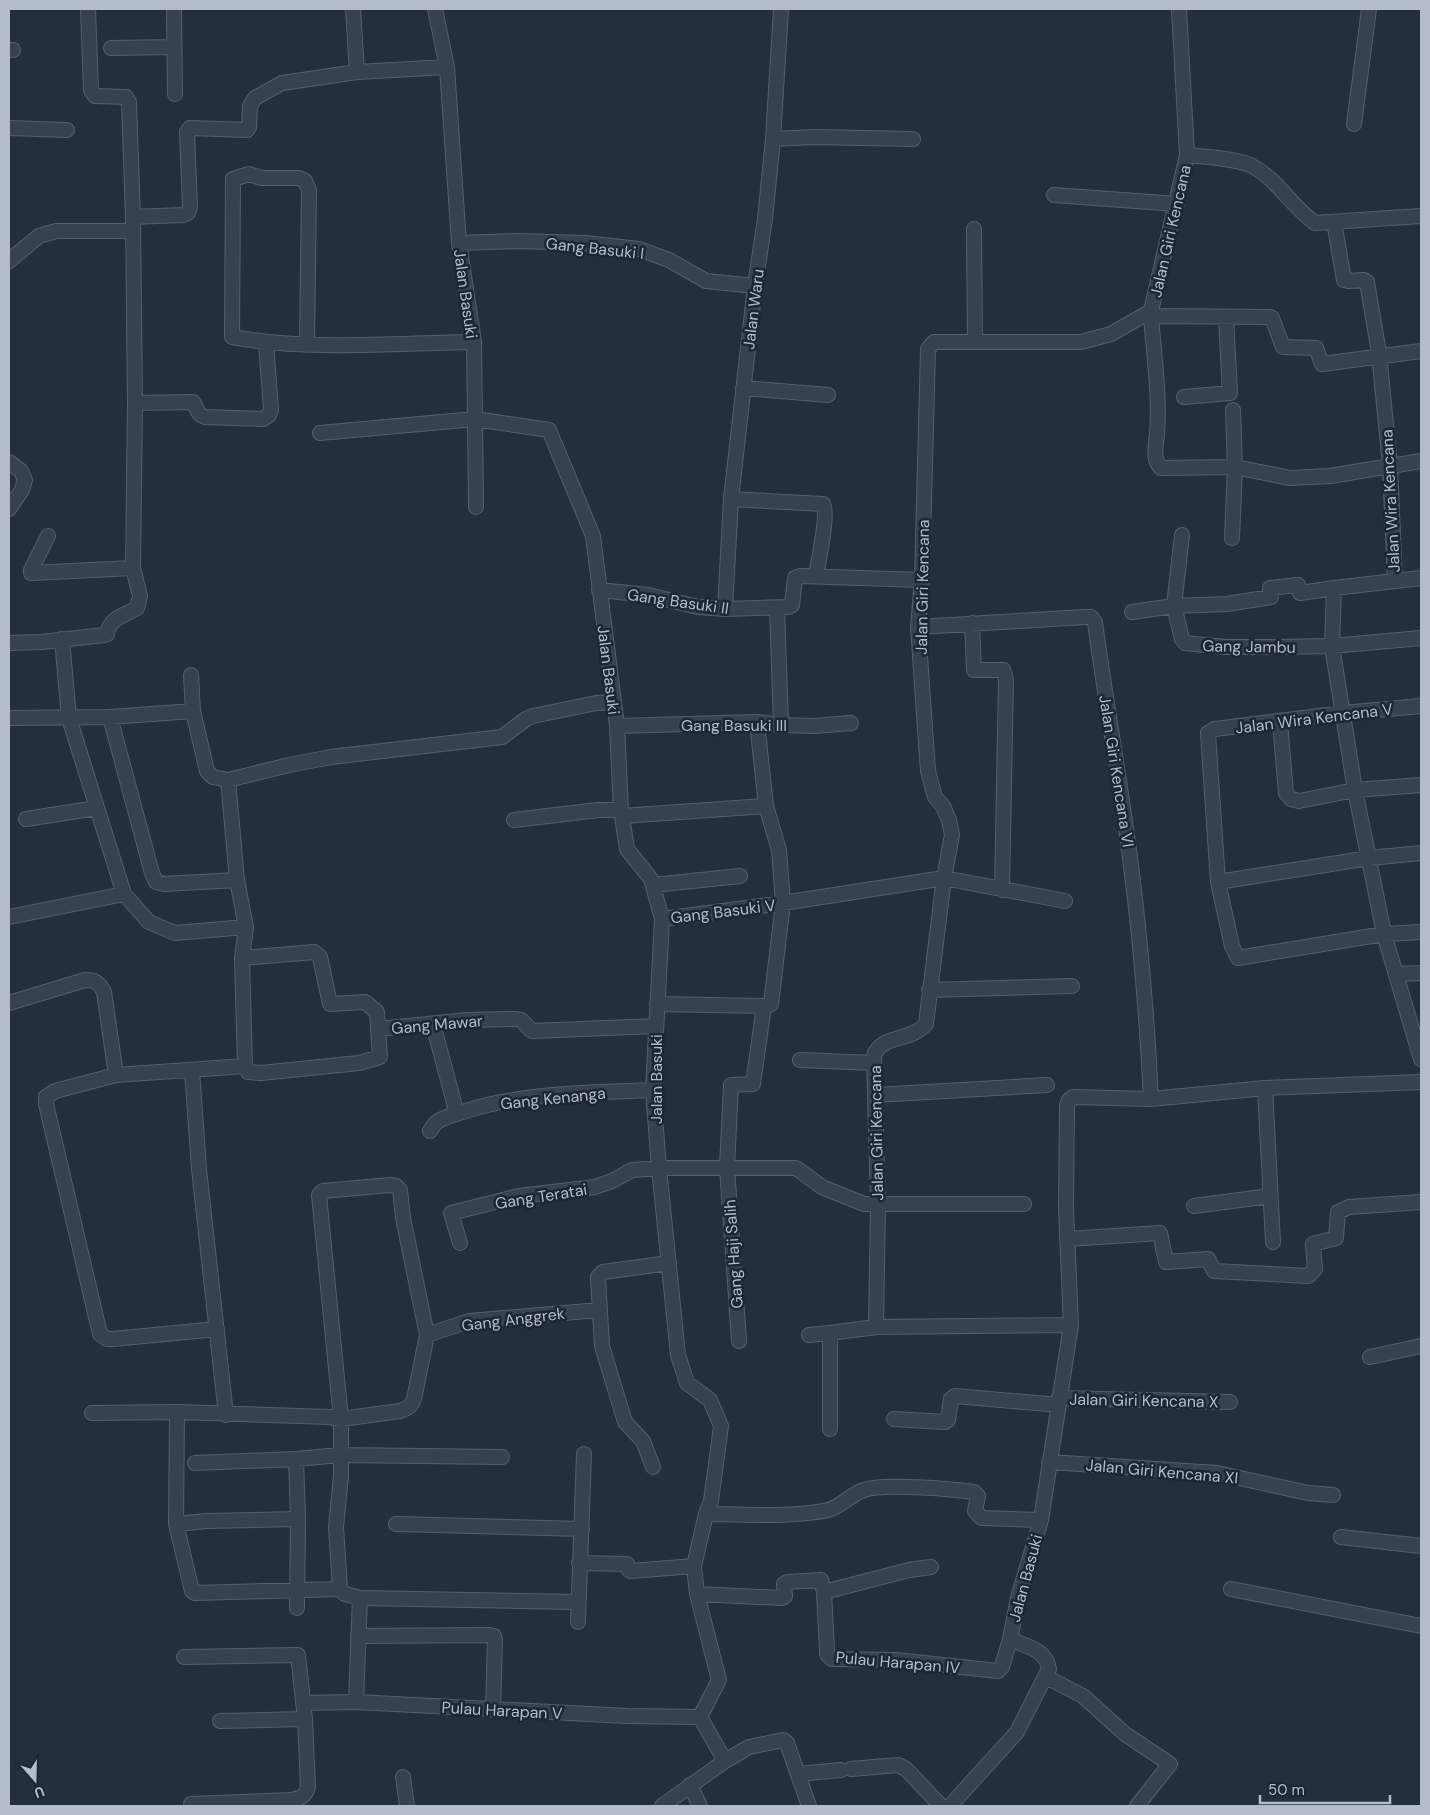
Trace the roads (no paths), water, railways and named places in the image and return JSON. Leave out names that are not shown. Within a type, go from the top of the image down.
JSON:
[{"type":"street","points":[[9,643],[107,634],[108,626],[112,621],[137,608],[140,596],[133,568],[135,403],[133,217],[129,102],[126,97],[95,96],[91,90],[88,9]]},
{"type":"street","points":[[174,9],[175,94]]},
{"type":"street","points":[[353,9],[357,72]]},
{"type":"street","name":"Jalan Basuki","points":[[436,9],[447,66],[458,243],[474,342],[475,419],[548,430],[593,536],[617,726],[621,813],[627,848],[651,879],[662,918],[653,1090],[678,1355],[687,1382],[710,1400],[721,1426],[711,1502],[706,1514],[694,1566],[697,1594],[719,1680],[700,1717]]},
{"type":"street","name":"Jalan Waru","points":[[725,609],[731,499],[755,286],[765,219],[773,139],[782,9]]},
{"type":"street","name":"Jalan Giri Kencana","points":[[876,1327],[878,1205],[874,1063],[876,1049],[882,1044],[920,1031],[926,1024],[944,878],[952,835],[949,820],[943,806],[935,798],[928,771],[918,627],[922,580],[928,349],[934,342],[1082,342],[1111,334],[1151,314],[1187,155],[1180,9]]},
{"type":"street","points":[[1354,124],[1369,9]]},
{"type":"street","points":[[110,48],[174,47]]},
{"type":"street","points":[[133,217],[183,215],[188,213],[190,207],[187,132],[190,128],[247,130],[249,127],[250,106],[255,98],[268,89],[282,83],[357,72],[447,66]]},
{"type":"street","points":[[9,128],[67,130]]},
{"type":"street","points":[[773,139],[814,137],[913,139]]},
{"type":"street","points":[[1187,155],[1251,165],[1268,176],[1308,219],[1315,223],[1421,216]]},
{"type":"street","points":[[307,345],[309,190],[305,181],[300,178],[261,178],[249,174],[233,179],[232,337],[266,343],[307,345],[474,342]]},
{"type":"street","points":[[1054,195],[1177,204]]},
{"type":"street","name":"Jalan Wira Kencana","points":[[1174,606],[1227,604],[1271,597],[1270,588],[1298,585],[1300,593],[1395,580],[1390,466],[1380,357],[1367,282],[1364,280],[1344,280],[1334,222]]},
{"type":"street","points":[[974,229],[975,341]]},
{"type":"street","points":[[9,260],[39,236],[56,231],[132,231]]},
{"type":"street","name":"Gang Basuki I","points":[[458,243],[585,243],[639,249],[669,260],[706,281],[755,286]]},
{"type":"street","points":[[1421,351],[1322,364],[1316,348],[1283,348],[1271,317],[1226,318],[1151,314],[1158,424],[1155,454],[1157,464],[1161,468],[1235,468],[1290,478],[1330,476],[1421,462]]},
{"type":"street","points":[[1184,397],[1230,393],[1226,318]]},
{"type":"street","points":[[135,403],[193,402],[200,416],[263,418],[269,415],[271,410],[266,343]]},
{"type":"street","points":[[743,388],[828,395]]},
{"type":"street","points":[[1232,538],[1235,468],[1233,410]]},
{"type":"street","points":[[320,433],[475,419],[476,507]]},
{"type":"street","points":[[9,462],[21,471],[25,480],[22,490],[9,509]]},
{"type":"street","points":[[731,499],[823,504],[825,508],[824,521],[816,576]]},
{"type":"street","name":"Gang Jambu","points":[[1182,535],[1174,606],[1182,639],[1185,643],[1225,647],[1332,646]]},
{"type":"street","points":[[48,536],[30,570],[32,573],[133,568]]},
{"type":"street","points":[[781,725],[782,608],[792,605],[796,578],[800,576],[816,576],[922,580]]},
{"type":"street","points":[[1395,580],[1421,578]]},
{"type":"street","points":[[1334,588],[1332,646],[1355,790],[1384,934],[1421,1059]]},
{"type":"street","name":"Gang Basuki II","points":[[599,590],[648,595],[698,607],[725,609],[782,608]]},
{"type":"street","points":[[1132,612],[1174,606]]},
{"type":"street","name":"Jalan Giri Kencana VI","points":[[918,627],[1085,617],[1091,617],[1095,622],[1129,852],[1147,1025],[1150,1099]]},
{"type":"street","points":[[972,623],[974,670],[1003,670],[1006,679],[1002,890]]},
{"type":"street","points":[[1332,646],[1421,638]]},
{"type":"street","points":[[62,639],[69,718],[124,894],[149,922],[175,933],[246,927]]},
{"type":"street","points":[[191,675],[193,711],[207,771],[213,777],[228,780],[331,757],[502,737],[526,718],[596,703],[613,702]]},
{"type":"street","name":"Jalan Wira Kencana V","points":[[1218,882],[1208,733],[1215,729],[1343,713],[1421,706]]},
{"type":"street","points":[[9,718],[110,717],[193,711]]},
{"type":"street","points":[[110,717],[156,882],[164,884],[237,880]]},
{"type":"street","points":[[657,1004],[764,1006],[771,1004],[784,902],[779,850],[766,806],[757,722]]},
{"type":"street","name":"Gang Basuki III","points":[[617,726],[757,722],[814,726],[851,723]]},
{"type":"street","points":[[1280,722],[1286,793],[1291,799],[1299,801],[1355,790],[1421,785]]},
{"type":"street","points":[[228,780],[237,880],[246,927],[242,958],[245,1066],[248,1072],[261,1073],[373,1060],[380,1057],[378,1029]]},
{"type":"street","points":[[514,820],[598,810],[621,813],[766,806]]},
{"type":"street","points":[[26,819],[97,808]]},
{"type":"street","points":[[1421,853],[1370,858],[1218,882],[1232,946],[1238,958],[1384,934],[1421,932]]},
{"type":"street","points":[[653,885],[740,876]]},
{"type":"street","points":[[784,902],[944,878],[1066,901]]},
{"type":"street","points":[[9,917],[124,894]]},
{"type":"street","name":"Gang Basuki V","points":[[662,918],[784,902]]},
{"type":"street","name":"Gang Mawar","points":[[242,958],[314,952],[320,957],[330,1004],[365,1002],[377,1012],[378,1029],[466,1020],[515,1019],[521,1020],[532,1031],[656,1026]]},
{"type":"street","points":[[1397,974],[1421,973]]},
{"type":"street","points":[[9,1003],[85,980],[94,980],[100,983],[104,992],[116,1075]]},
{"type":"street","points":[[929,990],[1072,986]]},
{"type":"street","name":"Gang Haji Salih","points":[[740,1341],[727,1167],[731,1085],[753,1084],[764,1006]]},
{"type":"street","points":[[433,1024],[457,1114]]},
{"type":"street","points":[[800,1060],[874,1063]]},
{"type":"street","points":[[217,1329],[113,1339],[107,1339],[100,1334],[46,1104],[46,1097],[55,1091],[116,1075],[245,1066]]},
{"type":"street","points":[[192,1070],[199,1168],[226,1415]]},
{"type":"street","points":[[1150,1099],[1265,1088],[1421,1082]]},
{"type":"street","points":[[876,1095],[1047,1085]]},
{"type":"street","points":[[1265,1088],[1272,1242]]},
{"type":"street","name":"Gang Kenanga","points":[[430,1131],[436,1122],[457,1114],[517,1099],[557,1094],[653,1090]]},
{"type":"street","name":"Jalan Basuki","points":[[1046,1677],[1049,1669],[1048,1660],[1042,1654],[1010,1639],[1018,1598],[1041,1520],[1071,1325],[1067,1239],[1068,1100],[1073,1097],[1150,1099]]},
{"type":"street","points":[[659,1168],[796,1168],[822,1186],[864,1204],[1024,1204]]},
{"type":"street","name":"Gang Teratai","points":[[460,1243],[451,1212],[519,1196],[596,1187],[632,1170],[659,1168]]},
{"type":"street","points":[[92,1413],[178,1412],[329,1417],[340,1419],[400,1411],[412,1405],[428,1335],[403,1218],[400,1190],[396,1186],[323,1191],[318,1199],[340,1419],[341,1476],[336,1527],[340,1589]]},
{"type":"street","points":[[1194,1206],[1270,1196]]},
{"type":"street","points":[[1067,1239],[1160,1233],[1166,1262],[1208,1259],[1214,1271],[1308,1276],[1315,1269],[1313,1244],[1336,1238],[1338,1212],[1349,1207],[1421,1202]]},
{"type":"street","points":[[653,1466],[643,1441],[626,1422],[602,1346],[598,1277],[603,1272],[669,1263]]},
{"type":"street","name":"Gang Anggrek","points":[[428,1335],[470,1321],[599,1310]]},
{"type":"street","points":[[809,1335],[876,1327],[1071,1325]]},
{"type":"street","points":[[830,1332],[830,1429]]},
{"type":"street","points":[[1370,1357],[1421,1346]]},
{"type":"street","name":"Jalan Giri Kencana X","points":[[894,1419],[945,1422],[948,1420],[951,1399],[955,1396],[1059,1402],[1230,1402]]},
{"type":"street","points":[[178,1412],[176,1524],[190,1588],[194,1593],[340,1589],[346,1594],[360,1598],[578,1602]]},
{"type":"street","points":[[578,1622],[584,1454]]},
{"type":"street","points":[[195,1463],[296,1459],[340,1455],[502,1457]]},
{"type":"street","points":[[296,1459],[298,1519],[297,1608]]},
{"type":"street","name":"Jalan Giri Kencana XI","points":[[1049,1462],[1217,1473],[1308,1493],[1333,1494]]},
{"type":"street","points":[[706,1514],[802,1514],[829,1510],[854,1494],[866,1489],[883,1487],[974,1492],[978,1496],[975,1511],[982,1518],[1041,1520]]},
{"type":"street","points":[[176,1524],[206,1521],[298,1519]]},
{"type":"street","points":[[396,1524],[582,1529]]},
{"type":"street","points":[[1341,1537],[1421,1546]]},
{"type":"street","points":[[579,1563],[628,1564],[629,1570],[632,1571],[694,1566]]},
{"type":"street","points":[[697,1594],[782,1598],[785,1596],[785,1583],[819,1580],[822,1582],[824,1592],[909,1570],[931,1567]]},
{"type":"street","points":[[1231,1589],[1421,1626]]},
{"type":"street","name":"Pulau Harapan IV","points":[[824,1592],[827,1650],[832,1659],[896,1660],[998,1670],[1002,1667],[1010,1639]]},
{"type":"street","points":[[356,1702],[360,1598]]},
{"type":"street","points":[[358,1636],[494,1636],[494,1710]]},
{"type":"street","points":[[184,1657],[298,1656],[308,1787],[306,1794],[302,1798],[291,1800],[191,1804]]},
{"type":"street","points":[[950,1806],[1014,1736],[1046,1677],[1083,1696],[1125,1734],[1170,1764],[1137,1806]]},
{"type":"street","name":"Pulau Harapan V","points":[[303,1703],[356,1702],[627,1716],[700,1717]]},
{"type":"street","points":[[700,1717],[725,1761]]},
{"type":"street","points":[[220,1722],[304,1719]]},
{"type":"street","points":[[662,1806],[725,1761],[749,1747],[783,1740],[787,1743],[809,1806]]},
{"type":"street","points":[[798,1774],[898,1765],[906,1770],[941,1806]]},
{"type":"street","points":[[403,1778],[407,1806]]},
{"type":"street","points":[[690,1785],[700,1806]]}]
